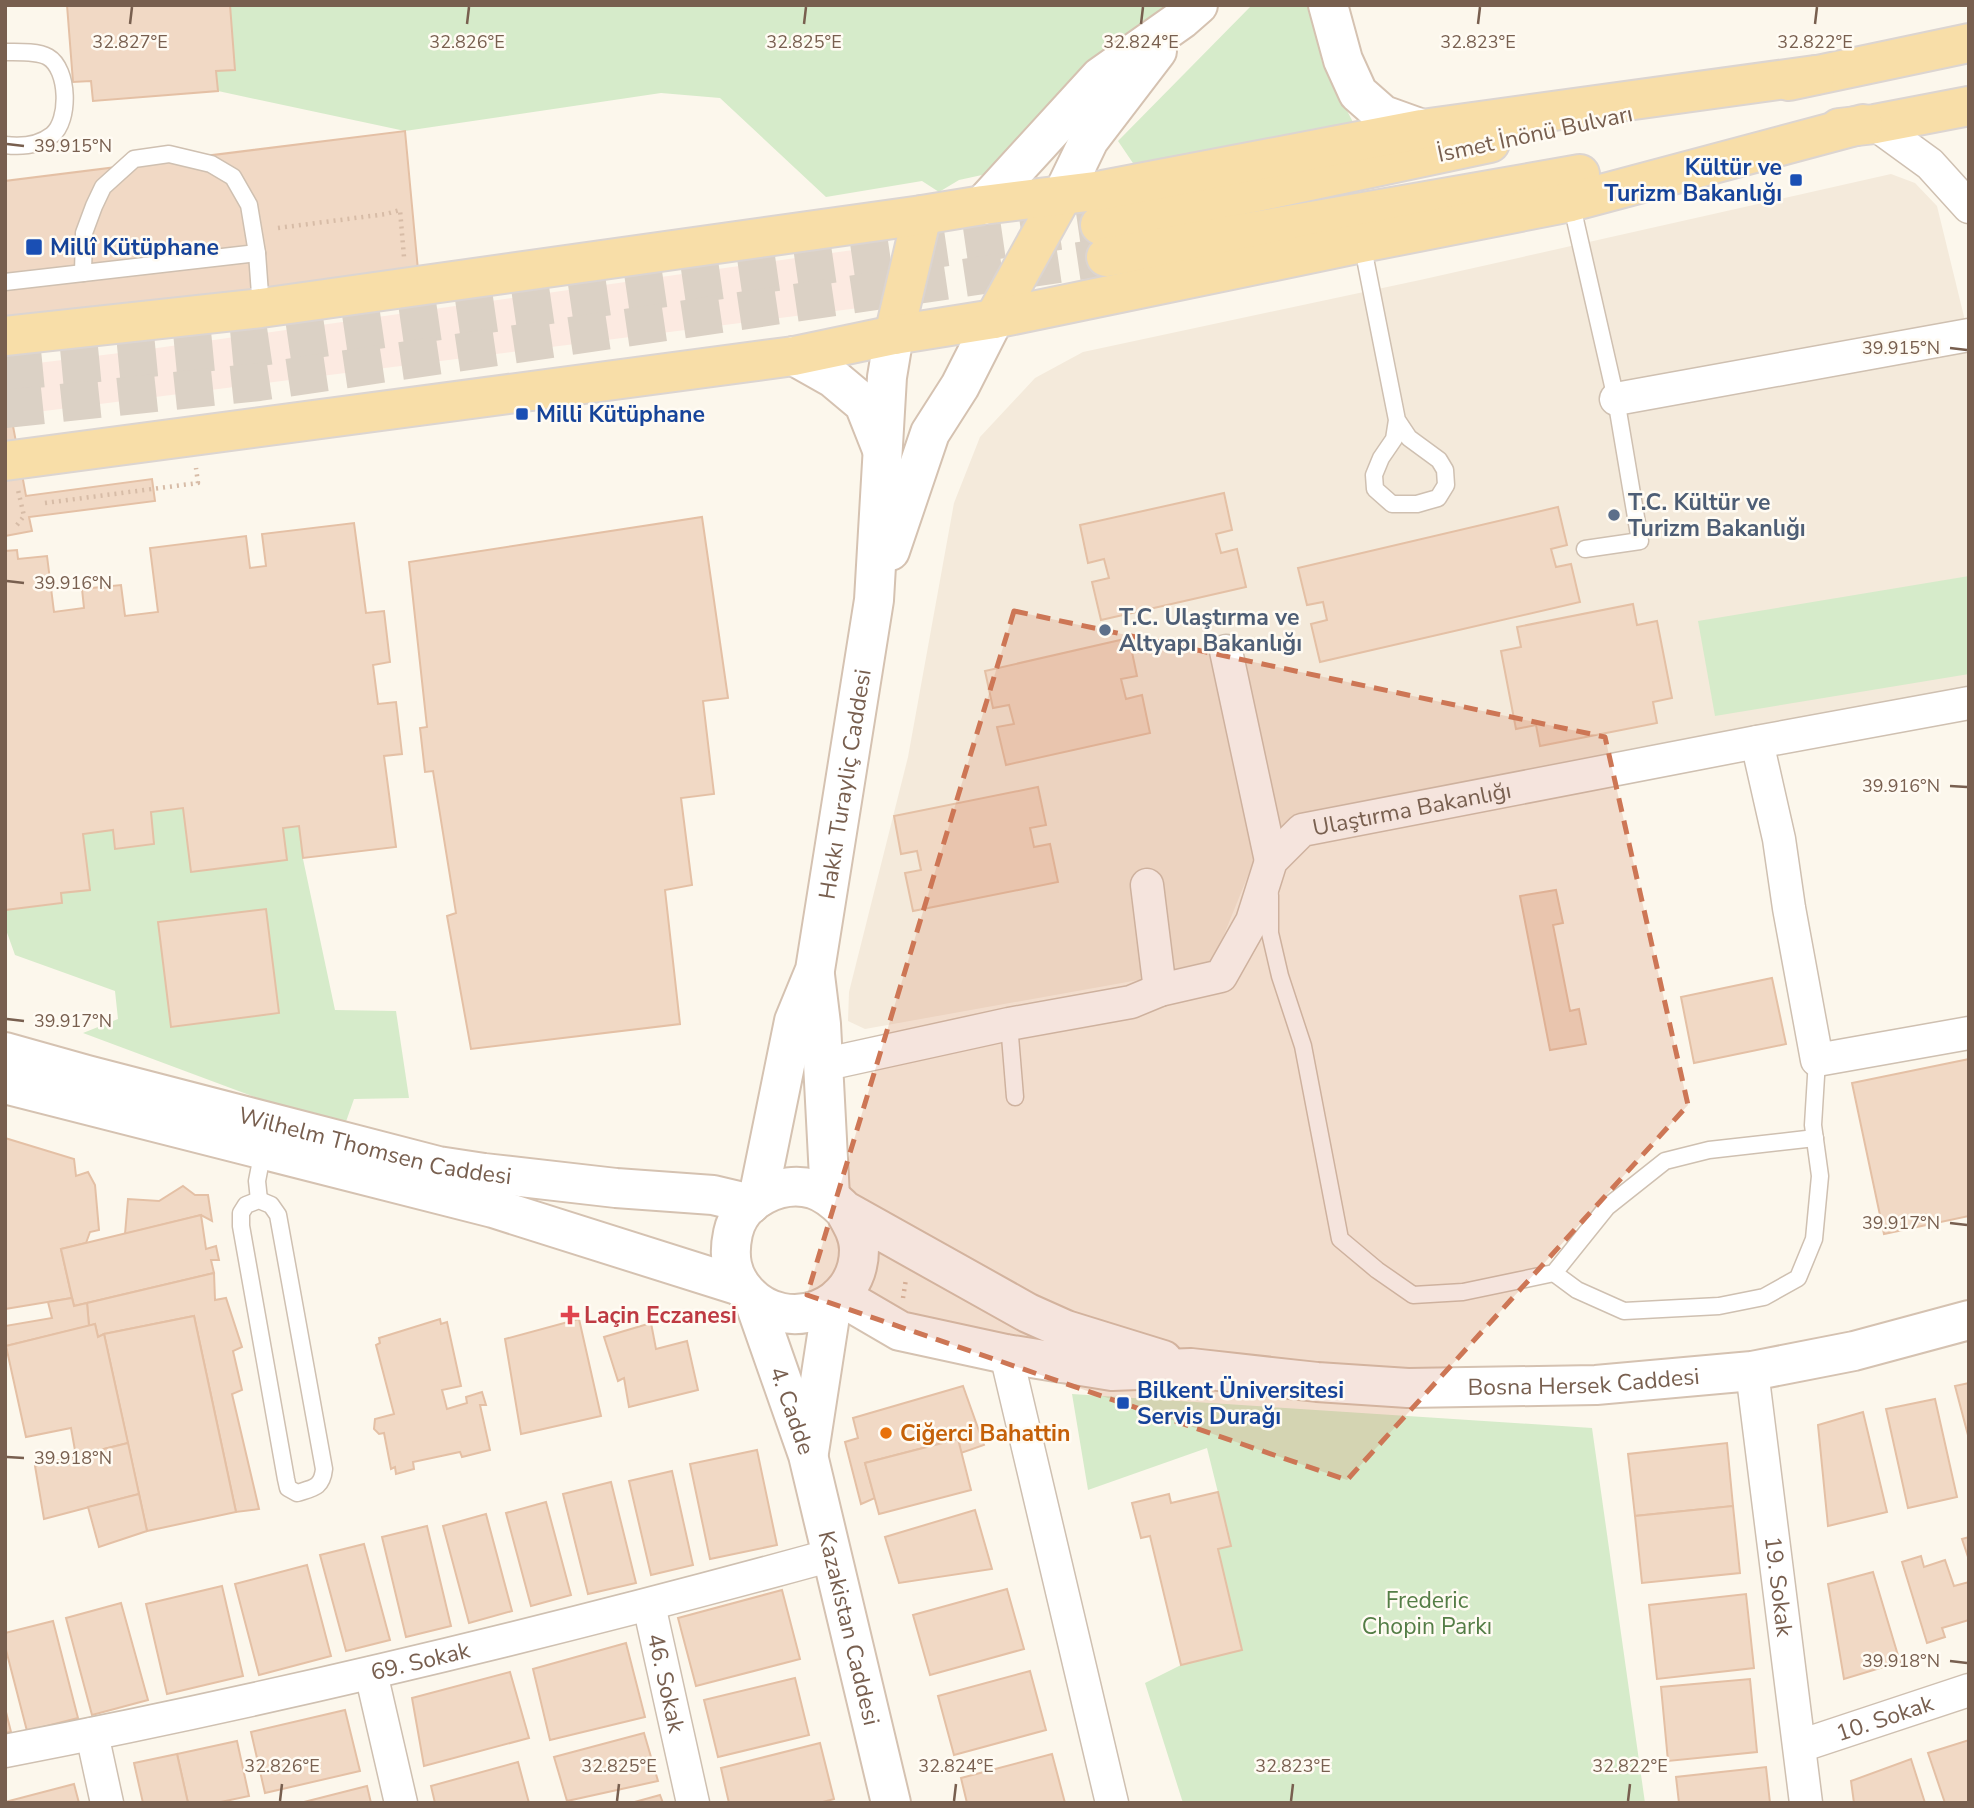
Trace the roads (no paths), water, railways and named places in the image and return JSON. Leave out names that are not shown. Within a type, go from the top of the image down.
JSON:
[{"type":"main road","points":[[1328,5],[1343,60],[1359,93],[1383,115],[1422,129]]},
{"type":"main road","points":[[994,320],[1089,141],[1190,12]]},
{"type":"main road","points":[[983,205],[1100,77],[1190,12]]},
{"type":"main road","name":"İsmet İnönü Bulvarı","points":[[1969,43],[1815,75],[1103,241],[1869,124],[1969,106]]},
{"type":"main road","points":[[5,336],[261,308],[1062,196],[1422,129],[1815,75]]},
{"type":"main road","points":[[5,461],[794,356],[894,335],[994,320],[1571,202],[1869,124]]},
{"type":"main road","points":[[894,335],[922,215]]},
{"type":"main road","name":"Hakkı Turayliç Caddesi","points":[[874,600],[930,433],[960,386],[994,320]]},
{"type":"main road","name":"Hakkı Turayliç Caddesi","points":[[755,1201],[794,1021],[815,970],[874,600],[887,377],[894,335]]},
{"type":"main road","points":[[794,356],[833,378],[864,404],[882,451]]},
{"type":"main road","name":"Hakkı Turayliç Caddesi","points":[[815,970],[837,1203]]},
{"type":"main road","name":"Wilhelm Thomsen Caddesi","points":[[5,1052],[86,1076],[438,1166],[617,1188],[755,1201]]},
{"type":"main road","name":"Wilhelm Thomsen Caddesi","points":[[5,1084],[493,1208],[747,1294]]},
{"type":"main road","points":[[837,1203],[855,1228],[859,1249],[856,1269],[847,1288],[836,1300],[814,1312],[793,1315],[773,1312],[747,1294],[732,1268],[730,1248],[733,1229],[743,1212],[775,1189],[794,1186],[813,1189],[1066,1330],[1191,1368]]},
{"type":"main road","name":"4. Cadde","points":[[747,1294],[808,1455]]},
{"type":"main road","points":[[836,1300],[900,1331],[1006,1354],[1112,1371],[1191,1368]]},
{"type":"main road","name":"4. Cadde","points":[[808,1455],[836,1300]]},
{"type":"main road","name":"Bosna Hersek Caddesi","points":[[1191,1368],[1317,1382],[1408,1388],[1596,1385],[1752,1371],[1854,1350],[1969,1320]]},
{"type":"main road","name":"Kazakistan Caddesi","points":[[808,1455],[891,1803]]},
{"type":"street","points":[[1869,124],[1930,164],[1969,207]]},
{"type":"street","points":[[1616,399],[1969,335]]},
{"type":"street","points":[[1226,650],[1271,861]]},
{"type":"street","name":"Ulaştırma Bakanlığı","points":[[822,1065],[1009,1024],[1131,1002],[1160,990],[1221,976],[1252,921],[1271,861],[1302,830],[1969,704]]},
{"type":"street","points":[[1757,742],[1779,839],[1817,1060],[1969,1033]]},
{"type":"street","points":[[1147,885],[1160,990]]},
{"type":"street","points":[[1006,1354],[1112,1803]]},
{"type":"street","name":"19. Sokak","points":[[1752,1371],[1807,1803]]},
{"type":"street","name":"69. Sokak","points":[[5,1751],[371,1673],[649,1605],[832,1555]]},
{"type":"street","name":"46. Sokak","points":[[649,1605],[693,1803]]},
{"type":"street","points":[[371,1673],[401,1803]]},
{"type":"street","name":"10. Sokak","points":[[1800,1746],[1969,1690]]},
{"type":"street","points":[[92,1734],[107,1803]]},
{"type":"lane","points":[[5,52],[22,51],[48,57],[60,69],[65,95],[63,117],[54,134],[37,143],[5,145]]},
{"type":"lane","points":[[83,273],[84,233],[103,187],[134,159],[169,154],[211,164],[233,177],[249,205],[257,253],[261,308]]},
{"type":"lane","points":[[1571,202],[1616,399],[1640,541],[1585,549]]},
{"type":"lane","points":[[1362,243],[1397,420],[1394,439],[1374,474],[1376,489],[1392,504],[1417,504],[1437,498],[1446,485],[1446,470],[1439,460],[1409,438],[1397,420]]},
{"type":"lane","points":[[5,282],[257,253]]},
{"type":"lane","points":[[1271,861],[1270,933],[1280,976],[1303,1046],[1340,1239],[1413,1295],[1462,1292],[1554,1273],[1606,1207],[1665,1161],[1709,1150],[1815,1138]]},
{"type":"lane","points":[[1009,1024],[1016,1097]]},
{"type":"lane","points":[[1554,1273],[1577,1290],[1623,1311],[1719,1306],[1763,1297],[1798,1278],[1814,1239],[1820,1176],[1813,1125],[1817,1060]]},
{"type":"lane","points":[[259,1200],[257,1181],[263,1150]]},
{"type":"lane","points":[[259,1200],[271,1205],[278,1216],[324,1469],[323,1480],[317,1486],[297,1493],[288,1488],[286,1479],[241,1226],[241,1213],[246,1205],[259,1200]]},
{"type":"tunnel","points":[[5,372],[254,348],[1100,225]]},
{"type":"tunnel","points":[[5,409],[259,382],[1106,257]]},
{"type":"place","name":"Kültür ve Turizm Bakanlığı","points":[[1796,180]]},
{"type":"place","name":"Millî Kütüphane","points":[[34,247]]},
{"type":"place","name":"Milli Kütüphane","points":[[522,414]]},
{"type":"place","name":"T.C. Kültür ve Turizm Bakanlığı","points":[[1614,515]]},
{"type":"place","name":"T.C. Ulaştırma ve Altyapı Bakanlığı","points":[[1105,630]]},
{"type":"place","name":"Laçin Eczanesi","points":[[570,1315]]},
{"type":"place","name":"Bilkent Üniversitesi Servis Durağı","points":[[1123,1403]]},
{"type":"place","name":"Ciğerci Bahattin","points":[[886,1433]]},
{"type":"park label","name":"Frederic Chopin Parkı","points":[[1427,1613]]}]
